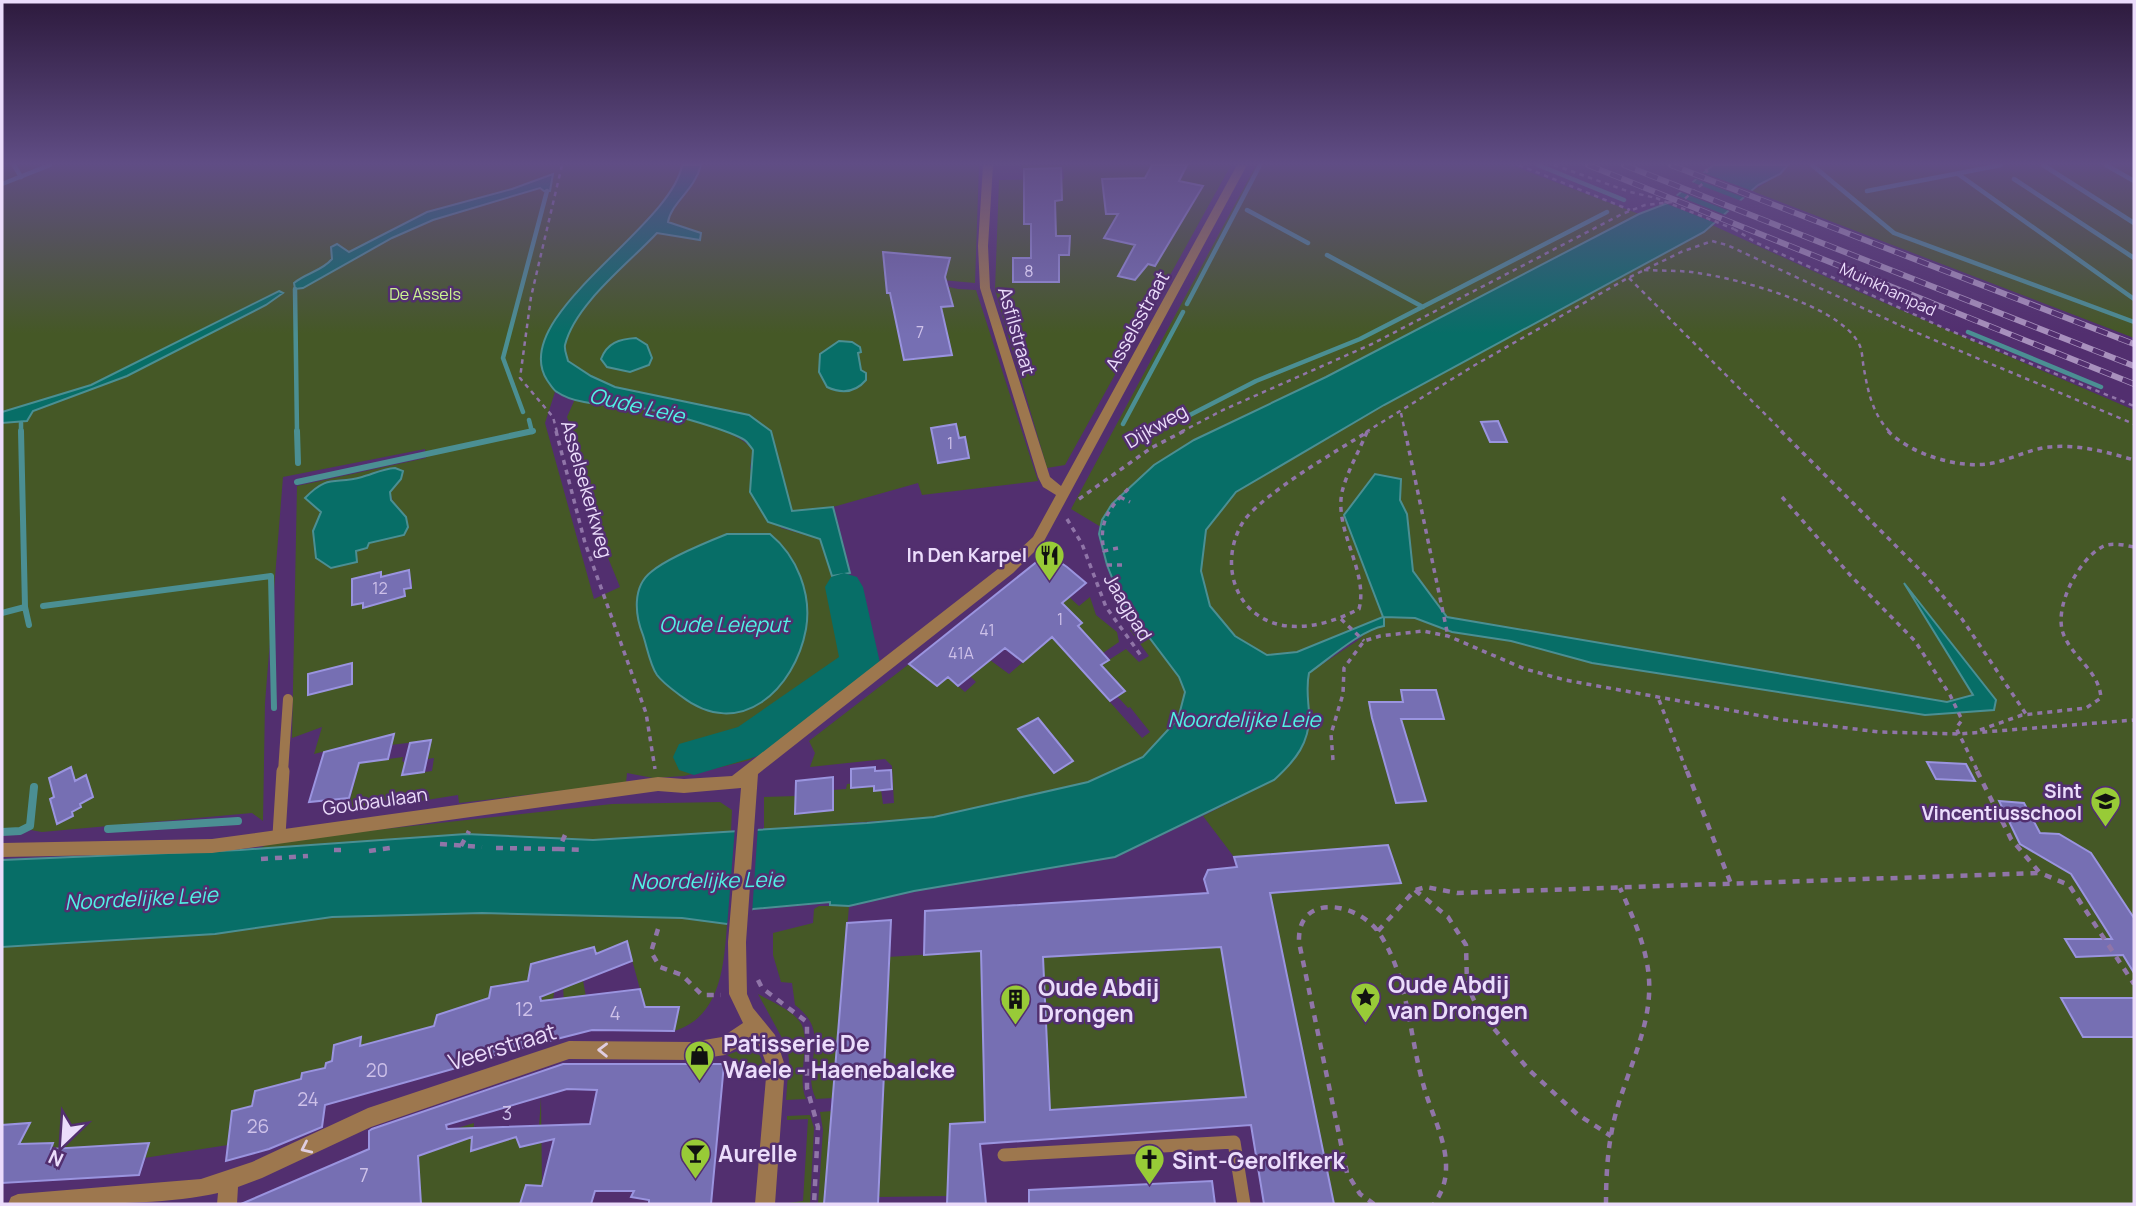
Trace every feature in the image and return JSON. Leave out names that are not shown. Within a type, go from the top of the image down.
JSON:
[{"type":"street","name":"Asfilstraat","points":[[985,221],[985,288],[1044,477],[1048,484],[1063,494]]},
{"type":"street","name":"Asselsstraat","points":[[1063,494],[1211,221]]},
{"type":"street","points":[[765,1204],[776,1066],[768,1042],[755,1026],[738,994],[737,942],[750,773],[1008,569],[1038,540],[1063,494]]},
{"type":"street","name":"Goubaulaan","points":[[2,850],[212,846],[658,784],[684,786],[735,783],[750,773]]},
{"type":"street","name":"Veerstraat","points":[[18,1204],[201,1189],[256,1171],[368,1118],[569,1050],[692,1051],[725,1046],[755,1026]]},
{"type":"street","points":[[227,1204],[228,1181]]},
{"type":"lane","points":[[279,835],[288,699]]},
{"type":"lane","points":[[1004,1155],[1234,1142],[1244,1204]]},
{"type":"path","name":"Asselsekerkweg","points":[[548,221],[522,340],[520,378],[553,417],[585,543],[646,713],[658,784]]},
{"type":"path","name":"Dijkweg","points":[[1063,494],[1081,500],[1151,448],[1188,428],[1372,344],[1610,221]]},
{"type":"path","name":"Muinkhampad","points":[[1715,221],[1946,329],[2134,406]]},
{"type":"path","points":[[1367,432],[1342,493],[1342,510],[1357,579],[1363,594],[1359,609],[1342,620],[1290,626],[1271,622],[1247,605],[1230,570],[1236,540],[1248,516],[1266,499],[1367,432],[1642,270],[1711,241],[1727,245],[1908,329],[2134,424]]},
{"type":"path","points":[[1642,270],[1695,272],[1726,278],[1816,309],[1841,324],[1859,345],[1874,414],[1903,441],[1916,449],[1973,465],[1990,464],[2040,448],[2063,446],[2134,460]]},
{"type":"path","points":[[1629,278],[1926,576],[1962,619],[2026,714]]},
{"type":"path","points":[[1400,412],[1448,636]]},
{"type":"path","points":[[1118,548],[1104,551],[1099,534],[1102,520],[1129,488]]},
{"type":"path","name":"Jaagpad","points":[[1063,494],[1065,517],[1075,528],[1097,591],[1125,637],[1142,657]]},
{"type":"path","points":[[1120,497],[1130,502]]},
{"type":"path","points":[[1782,497],[1851,576],[1914,641],[1950,695],[1962,720],[1956,727],[2011,839],[2040,873]]},
{"type":"path","points":[[1976,732],[2026,714],[2082,710],[2095,705],[2101,698],[2100,686],[2067,640],[2061,622],[2074,576],[2101,547],[2134,547]]},
{"type":"path","points":[[1107,565],[1126,565]]},
{"type":"path","points":[[1342,620],[1364,641]]},
{"type":"path","points":[[1333,760],[1331,734],[1343,694],[1344,668],[1364,641],[1380,636],[1423,631],[1448,636],[1525,669],[1659,699],[1879,732],[1959,734],[2134,720]]},
{"type":"path","points":[[1659,699],[1731,884]]},
{"type":"path","points":[[461,846],[469,831]]},
{"type":"path","points":[[559,849],[565,835]]},
{"type":"path","points":[[440,844],[482,847]]},
{"type":"path","points":[[369,851],[390,848]]},
{"type":"path","points":[[496,848],[583,850]]},
{"type":"path","points":[[334,850],[345,850]]},
{"type":"path","points":[[1378,931],[1415,890],[1426,887],[1457,893],[2040,873],[2069,885],[2134,984]]},
{"type":"path","points":[[1606,1204],[1611,1136],[1645,1016],[1650,981],[1631,911],[1620,887]]},
{"type":"path","points":[[1415,890],[1448,917],[1466,945],[1467,985],[1479,1011],[1530,1070],[1577,1114],[1611,1136]]},
{"type":"path","points":[[1374,1204],[1360,1194],[1347,1173],[1299,942],[1299,926],[1307,915],[1318,907],[1341,909],[1363,916],[1378,931],[1396,968],[1420,1077],[1447,1167],[1439,1198],[1434,1204]]},
{"type":"path","points":[[658,929],[651,952],[660,967],[682,975],[702,995],[738,994],[759,984]]},
{"type":"green space","name":"De Assels","points":[[2,221],[648,221],[566,307],[556,330],[544,374],[555,392],[545,423],[594,599],[620,587],[602,543],[592,502],[583,485],[581,457],[567,417],[575,399],[697,422],[740,439],[753,450],[750,468],[781,528],[820,539],[832,576],[854,678],[750,760],[684,776],[653,778],[627,773],[626,783],[459,803],[458,795],[395,805],[391,800],[377,801],[369,809],[347,812],[361,756],[345,746],[314,754],[322,727],[292,738],[297,486],[426,458],[425,449],[283,477],[265,703],[263,821],[252,813],[42,832],[2,828],[2,423],[9,423],[10,412],[2,415]],"holes":[[[384,469],[401,479],[390,492],[403,535],[369,543],[356,551],[316,558],[313,531],[321,512],[311,504],[327,481],[358,478]],[[409,570],[410,574],[403,576],[403,582],[412,580],[412,587],[404,589],[405,596],[363,607],[363,603],[352,605],[352,579],[380,572],[381,577]],[[352,664],[352,684],[308,694],[309,674]],[[393,736],[391,745],[431,740],[427,759],[434,758],[432,771],[403,775],[403,757],[374,761],[379,737]]]},
{"type":"green space","points":[[977,221],[975,283],[942,280],[927,282],[976,290],[1038,481],[922,495],[918,483],[833,507],[792,511],[771,431],[748,415],[615,387],[568,361],[565,345],[579,316],[604,286],[657,233],[701,233],[667,222]]},
{"type":"green space","points":[[997,221],[1200,221],[1065,465],[1047,468],[995,290]],"holes":[[[1031,235],[1063,236],[1064,241],[1070,242],[1069,255],[1055,255],[1056,248],[1031,248]]]},
{"type":"green space","points":[[1226,221],[1625,221],[1326,377],[1194,440],[1102,520],[1101,527],[1071,509]]},
{"type":"green space","points":[[1831,221],[2134,221],[2134,338]]},
{"type":"green space","points":[[1712,225],[1857,291],[2134,410],[2134,918],[2130,913],[2134,920],[2134,1204],[1334,1204],[1270,893],[1400,883],[1388,846],[1234,857],[1203,816],[1274,780],[1309,713],[1306,686],[1309,673],[1357,641],[1383,617],[1297,652],[1267,655],[1235,636],[1210,606],[1201,571],[1206,529],[1236,492],[1384,405]],"holes":[[[1375,474],[1400,500],[1407,514],[1413,571],[1446,617],[1947,702],[1974,694],[1910,590],[1994,710],[1925,715],[1592,663],[1511,641],[1452,632],[1415,618],[1383,617],[1345,516]]]},
{"type":"green space","points":[[1069,597],[1079,606],[1090,597],[1096,615],[1117,632],[1119,642],[1103,653],[1099,649],[1091,653],[1070,630],[1082,623],[1062,603]]},
{"type":"green space","points":[[1138,624],[1179,677],[1185,692],[1178,719],[1143,757],[1088,782],[934,817],[764,829],[764,797],[796,796],[796,814],[833,810],[833,790],[846,789],[847,784],[874,781],[874,791],[881,790],[883,804],[894,803],[892,766],[885,759],[810,767],[815,753],[809,741],[909,664],[936,686],[948,677],[965,692],[976,682],[970,676],[990,660],[1009,674],[1052,637],[1142,738],[1150,732],[1130,707],[1117,696],[1125,691],[1101,665],[1126,649],[1139,662],[1149,656],[1130,630]]},
{"type":"green space","points":[[720,802],[732,810],[731,831],[593,840],[466,834],[258,849],[274,841],[612,804]]},
{"type":"green space","points":[[819,906],[849,906],[833,1098],[816,1099],[811,1074],[815,1039],[813,1028],[807,1016],[795,1005],[792,983],[781,982],[773,955],[773,933],[813,923],[814,909]]},
{"type":"green space","points":[[482,913],[682,918],[727,924],[717,988],[702,1014],[690,1024],[674,1031],[679,1008],[645,1007],[627,942],[596,954],[594,947],[578,953],[586,997],[564,1005],[563,984],[569,954],[560,955],[552,1006],[540,1009],[548,966],[524,1003],[485,1024],[462,1007],[437,1015],[434,1026],[360,1046],[360,1037],[334,1045],[332,1061],[326,1063],[325,1068],[302,1074],[300,1093],[277,1099],[278,1085],[255,1091],[252,1106],[232,1111],[228,1145],[144,1158],[148,1144],[51,1149],[53,1143],[19,1144],[29,1123],[2,1125],[2,947],[215,934],[332,917]]},
{"type":"green space","points":[[1221,947],[1246,1097],[1050,1110],[1043,957]]},
{"type":"green space","points":[[981,951],[985,1122],[950,1124],[948,1196],[878,1197],[888,957]]},
{"type":"green space","points":[[758,994],[786,1010],[800,1022],[805,1038],[803,1090],[806,1099],[786,1100],[789,1060],[787,1047]]},
{"type":"green space","points":[[746,1048],[759,1054],[763,1069],[738,1071],[733,1059],[727,1055]]},
{"type":"green space","points":[[541,1097],[542,1186],[526,1185],[520,1204],[421,1204],[418,1164],[384,1167],[445,1132],[474,1123],[472,1151],[516,1137],[520,1147],[538,1143]]},
{"type":"green space","points":[[832,1111],[824,1204],[818,1204],[823,1130],[820,1112]]},
{"type":"green space","points":[[810,1115],[814,1128],[810,1204],[781,1204],[803,1201],[808,1119],[787,1120],[787,1116]]},
{"type":"water","points":[[409,221],[430,221],[392,238],[303,288],[295,289],[294,283],[332,259],[331,247],[337,244],[349,252]]},
{"type":"water","points":[[646,221],[668,221],[701,233],[700,240],[657,233],[604,285],[580,314],[565,345],[568,361],[615,387],[749,415],[771,431],[792,511],[833,507],[850,573],[832,576],[820,539],[768,522],[750,492],[753,450],[744,440],[706,425],[659,412],[574,400],[556,391],[547,380],[541,355],[550,329],[596,272]]},
{"type":"water","name":"Noordelijke Leie","points":[[1625,221],[1716,221],[1704,232],[1384,405],[1236,492],[1206,530],[1201,571],[1210,606],[1235,636],[1267,655],[1297,652],[1383,617],[1344,515],[1375,474],[1401,479],[1400,500],[1407,514],[1413,571],[1447,617],[1947,702],[1973,695],[1904,583],[1996,700],[1994,710],[1925,715],[1592,663],[1511,641],[1452,632],[1415,618],[1384,617],[1384,626],[1356,639],[1309,673],[1307,733],[1295,758],[1274,780],[1115,857],[914,891],[849,906],[830,905],[830,902],[753,909],[727,924],[682,918],[482,913],[332,917],[215,934],[2,947],[2,860],[240,850],[466,834],[593,840],[867,823],[934,817],[1088,782],[1143,757],[1178,719],[1185,692],[1179,677],[1121,600],[1107,565],[1099,534],[1102,520],[1112,504],[1154,465],[1194,440],[1326,377]]},
{"type":"water","points":[[279,291],[283,293],[266,305],[127,376],[33,411],[27,421],[2,423],[2,412],[91,385]]},
{"type":"water","points":[[636,338],[647,345],[652,358],[649,365],[630,372],[607,367],[601,359],[610,346],[624,339]]},
{"type":"water","points":[[839,341],[852,342],[860,347],[861,352],[858,353],[861,370],[866,373],[866,380],[862,384],[848,391],[827,387],[819,372],[820,354]]},
{"type":"water","points":[[395,468],[403,471],[401,479],[390,492],[391,500],[406,517],[408,527],[404,535],[369,543],[367,548],[356,551],[357,562],[331,568],[316,558],[313,531],[321,512],[305,498],[326,482],[353,479]]},
{"type":"water","name":"Oude Leieput","points":[[727,534],[770,534],[780,543],[795,564],[800,577],[807,602],[807,616],[800,651],[777,689],[762,702],[744,711],[724,713],[703,709],[681,696],[657,675],[640,627],[637,602],[641,585],[651,572],[667,561]]},
{"type":"water","points":[[834,588],[854,588],[870,666],[854,678]]},
{"type":"pier","points":[[758,826],[752,914],[727,927],[735,827]]},
{"type":"building","points":[[1024,221],[1056,221],[1056,236],[1070,236],[1069,255],[1059,255],[1059,282],[1013,282],[1013,258],[1031,258],[1031,224],[1024,224]]},
{"type":"building","points":[[1114,221],[1182,221],[1155,266],[1148,264],[1135,280],[1118,276],[1135,245],[1104,238]]},
{"type":"building","points":[[883,252],[950,258],[945,277],[953,306],[941,307],[952,355],[904,360],[890,293],[887,293]]},
{"type":"building","points":[[1498,421],[1507,442],[1490,442],[1481,422]]},
{"type":"building","points":[[956,424],[959,438],[965,437],[969,458],[938,463],[931,428]]},
{"type":"building","points":[[1044,556],[1051,556],[1086,583],[1062,603],[1082,623],[1078,626],[1109,660],[1101,665],[1125,691],[1110,701],[1052,637],[1023,662],[1005,648],[958,686],[948,677],[937,686],[909,664]]},
{"type":"building","points":[[409,570],[411,588],[404,589],[405,596],[363,608],[363,603],[352,605],[352,579],[381,572],[381,577]]},
{"type":"building","points":[[352,663],[352,684],[308,695],[308,674]]},
{"type":"building","points":[[1401,690],[1436,690],[1444,719],[1401,719],[1426,801],[1396,803],[1372,718],[1369,702],[1403,702]]},
{"type":"building","points":[[1038,718],[1073,761],[1054,773],[1018,729]]},
{"type":"building","points":[[394,734],[388,759],[359,763],[349,798],[309,802],[324,752]]},
{"type":"building","points":[[431,740],[424,772],[402,775],[410,743]]},
{"type":"building","points":[[1927,762],[1966,764],[1975,781],[1936,779]]},
{"type":"building","points":[[71,767],[75,781],[86,775],[93,797],[80,804],[81,807],[72,812],[73,816],[57,824],[50,799],[54,797],[49,778]]},
{"type":"building","points":[[875,767],[875,771],[891,770],[892,789],[874,791],[874,786],[851,788],[851,769]]},
{"type":"building","points":[[833,777],[833,810],[795,814],[796,781]]},
{"type":"building","points":[[1999,801],[2024,803],[2040,833],[2059,834],[2091,853],[2134,918],[2134,973],[2123,955],[2076,957],[2065,939],[2112,939],[2071,874],[2020,844]]},
{"type":"building","name":"Oude Abdij Drongen","points":[[1388,845],[1401,883],[1270,893],[1334,1204],[1264,1204],[1251,1125],[980,1144],[986,1204],[947,1204],[950,1124],[985,1122],[981,951],[924,955],[925,911],[1208,893],[1204,879],[1208,870],[1237,867],[1234,857]],"holes":[[[1221,947],[1246,1097],[1050,1110],[1043,957]]]},
{"type":"building","points":[[891,920],[878,1204],[824,1204],[847,923]]},
{"type":"building","points":[[627,941],[632,961],[540,997],[541,1001],[640,989],[645,1007],[679,1007],[674,1031],[592,1030],[474,1060],[474,1063],[325,1105],[322,1127],[269,1149],[226,1161],[232,1111],[252,1106],[255,1091],[301,1079],[302,1073],[325,1068],[326,1063],[332,1061],[334,1045],[361,1037],[360,1046],[434,1026],[437,1015],[489,998],[491,987],[528,981],[531,964],[594,947],[596,954]]},
{"type":"building","points":[[2061,998],[2134,998],[2134,1037],[2083,1037]]},
{"type":"building","points":[[563,1064],[724,1064],[711,1204],[649,1204],[649,1200],[631,1197],[634,1191],[595,1191],[591,1204],[520,1204],[526,1185],[542,1186],[554,1139],[520,1147],[516,1137],[471,1151],[472,1137],[418,1156],[421,1204],[241,1204],[369,1149],[369,1131]],"holes":[[[567,1089],[597,1090],[590,1124],[447,1129],[446,1125]]]},
{"type":"building","points":[[30,1123],[19,1144],[53,1143],[51,1149],[149,1143],[139,1175],[2,1183],[2,1125]]},
{"type":"building","name":"Sint-Gerolfkerk","points":[[1212,1181],[1215,1204],[1029,1204],[1029,1190]]},
{"type":"waterway","points":[[523,412],[503,358],[539,221]]},
{"type":"waterway","points":[[1187,304],[1230,221]]},
{"type":"waterway","points":[[1268,221],[1308,243]]},
{"type":"waterway","points":[[1423,307],[1589,221]]},
{"type":"waterway","points":[[1880,221],[1894,233],[2134,322]]},
{"type":"waterway","points":[[2025,221],[2134,299]]},
{"type":"waterway","points":[[2078,221],[2134,258]]},
{"type":"waterway","points":[[1327,255],[1423,307]]},
{"type":"waterway","points":[[295,289],[297,432]]},
{"type":"waterway","points":[[1186,417],[1256,381],[1360,339],[1423,307]]},
{"type":"waterway","points":[[1123,424],[1183,312]]},
{"type":"waterway","points":[[1968,332],[2101,387]]},
{"type":"waterway","points":[[529,420],[532,431]]},
{"type":"waterway","points":[[21,423],[21,431]]},
{"type":"waterway","points":[[21,431],[25,607]]},
{"type":"waterway","points":[[297,431],[298,463]]},
{"type":"waterway","points":[[297,482],[532,431]]},
{"type":"waterway","points":[[43,606],[271,576],[274,708]]},
{"type":"waterway","name":"Oude Leie","points":[[694,757],[750,741],[860,663],[844,587]]},
{"type":"waterway","points":[[2,613],[25,607]]},
{"type":"waterway","points":[[25,607],[29,625]]},
{"type":"waterway","points":[[2,832],[20,831],[30,826],[34,787]]},
{"type":"waterway","points":[[108,829],[238,821]]},
{"type":"railway","points":[[1728,221],[2134,384]]},
{"type":"railway","points":[[1767,221],[2134,366]]},
{"type":"railway","points":[[1817,221],[2134,344]]},
{"type":"place","name":"In Den Karpel","points":[[1050,582]]},
{"type":"place","name":"Sint Vincentiusschool","points":[[2105,829]]},
{"type":"place","name":"Oude Abdij van Drongen","points":[[1365,1024]]},
{"type":"place","name":"Oude Abdij Drongen","points":[[1015,1027]]},
{"type":"place","name":"Patisserie De Waele - Haenebalcke","points":[[700,1083]]},
{"type":"place","name":"Aurelle","points":[[695,1180]]},
{"type":"place","name":"Sint-Gerolfkerk","points":[[1149,1187]]}]
